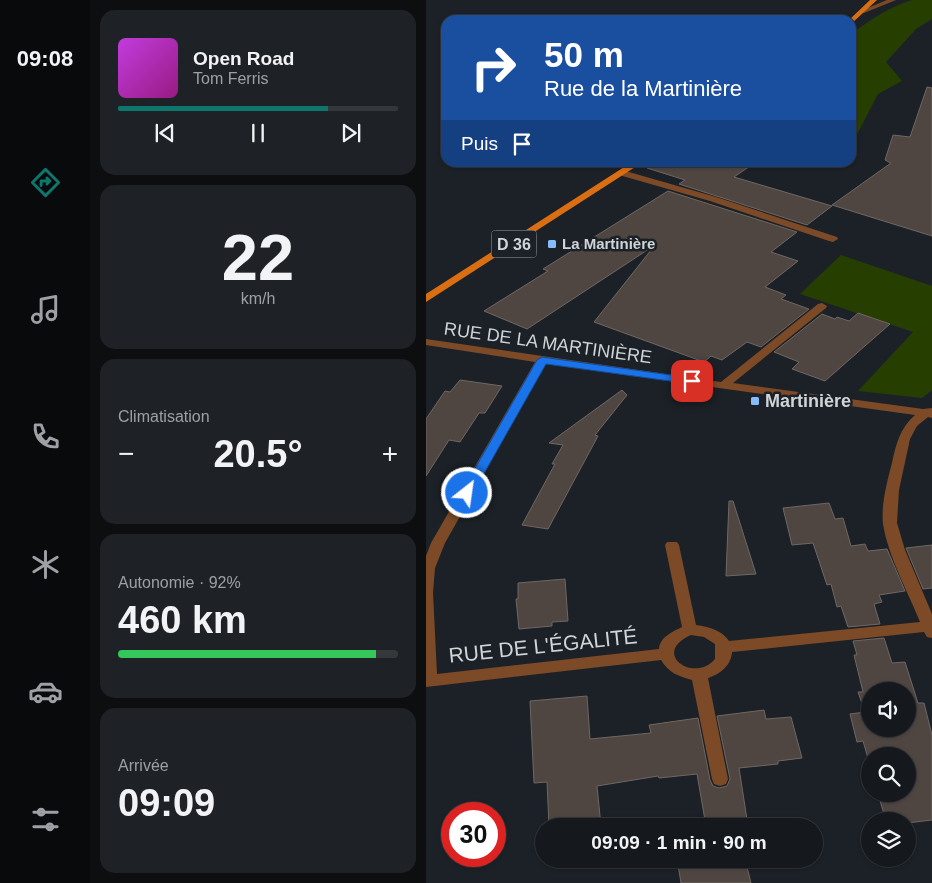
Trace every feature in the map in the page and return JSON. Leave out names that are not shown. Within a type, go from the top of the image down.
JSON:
[{"type":"main road","points":[[856,17],[874,0]]},
{"type":"main road","name":"D 36","points":[[426,300],[631,167]]},
{"type":"street","points":[[862,12],[893,0]]},
{"type":"street","points":[[622,173],[713,199],[833,239]]},
{"type":"street","points":[[724,386],[822,306]]},
{"type":"street","name":"RUE DE LA MARTINIÈRE","points":[[426,342],[724,386],[930,412]]},
{"type":"street","points":[[428,680],[426,593],[428,568],[438,543],[542,360]]},
{"type":"street","points":[[725,647],[931,628],[898,550],[890,523],[892,490],[904,439],[912,424],[930,412]]},
{"type":"street","points":[[665,654],[672,667],[689,674],[698,674],[716,668],[722,662],[725,655],[725,647],[716,636],[708,632],[690,630],[672,545]]},
{"type":"street","name":"RUE DE L'ÉGALITÉ","points":[[428,680],[665,654],[668,641],[681,632],[690,630]]},
{"type":"street","points":[[698,674],[720,779]]},
{"type":"green space","points":[[913,0],[932,0],[932,19],[916,29],[886,62],[902,81],[878,94],[856,136],[856,31],[888,10]]},
{"type":"green space","points":[[841,255],[932,286],[932,390],[922,398],[858,391],[913,332],[800,294]]},
{"type":"building","points":[[927,87],[932,88],[932,236],[832,205],[891,163],[885,160],[893,135],[910,137]]},
{"type":"building","points":[[749,167],[734,177],[832,206],[807,225],[679,184],[685,180],[647,168]]},
{"type":"building","points":[[668,191],[797,232],[771,252],[798,261],[765,287],[786,295],[781,299],[809,309],[761,347],[747,342],[722,360],[711,356],[704,362],[594,322],[655,245],[527,329],[484,311],[548,271],[543,269]]},
{"type":"building","points":[[858,313],[890,324],[825,381],[792,369],[799,362],[774,352],[822,314],[835,319],[837,317],[849,321]]},
{"type":"building","points":[[460,380],[502,386],[485,413],[479,413],[460,442],[449,440],[426,476],[426,419],[445,391],[450,392]]},
{"type":"building","points":[[622,390],[627,395],[595,435],[598,436],[548,529],[522,525],[555,464],[552,464],[563,445],[549,443]]},
{"type":"building","points":[[729,501],[733,501],[756,574],[726,576]]},
{"type":"building","points":[[829,503],[835,519],[843,518],[851,546],[865,544],[868,551],[887,549],[905,591],[879,595],[882,602],[874,604],[880,624],[848,627],[841,606],[837,607],[831,584],[827,585],[813,543],[792,545],[783,508]]},
{"type":"building","points":[[932,545],[932,588],[923,589],[906,548]]},
{"type":"building","points":[[565,579],[568,621],[552,622],[552,626],[519,629],[516,599],[518,599],[518,583]]},
{"type":"building","points":[[884,638],[892,663],[905,662],[911,682],[861,682],[861,684],[854,655],[857,655],[853,641]]},
{"type":"building","points":[[587,696],[590,739],[651,733],[649,725],[698,718],[710,780],[713,786],[719,788],[727,786],[730,779],[717,716],[764,710],[766,719],[791,717],[802,758],[778,761],[778,764],[739,768],[747,818],[705,818],[697,774],[659,778],[658,776],[597,786],[600,818],[549,818],[547,782],[534,783],[530,701]]},
{"type":"building","points":[[916,697],[918,703],[924,703],[932,735],[932,820],[916,822],[916,812],[883,812],[880,802],[916,802],[916,747],[865,747],[863,741],[857,742],[850,714],[861,713],[861,737],[916,737]]},
{"type":"building","points":[[678,868],[747,868],[751,883],[681,883]]},
{"type":"place","name":"La Martinière","points":[[552,244]]},
{"type":"place","name":"Martinière","points":[[755,401]]},
{"type":"route","points":[[467,493],[542,360],[692,381]]}]
